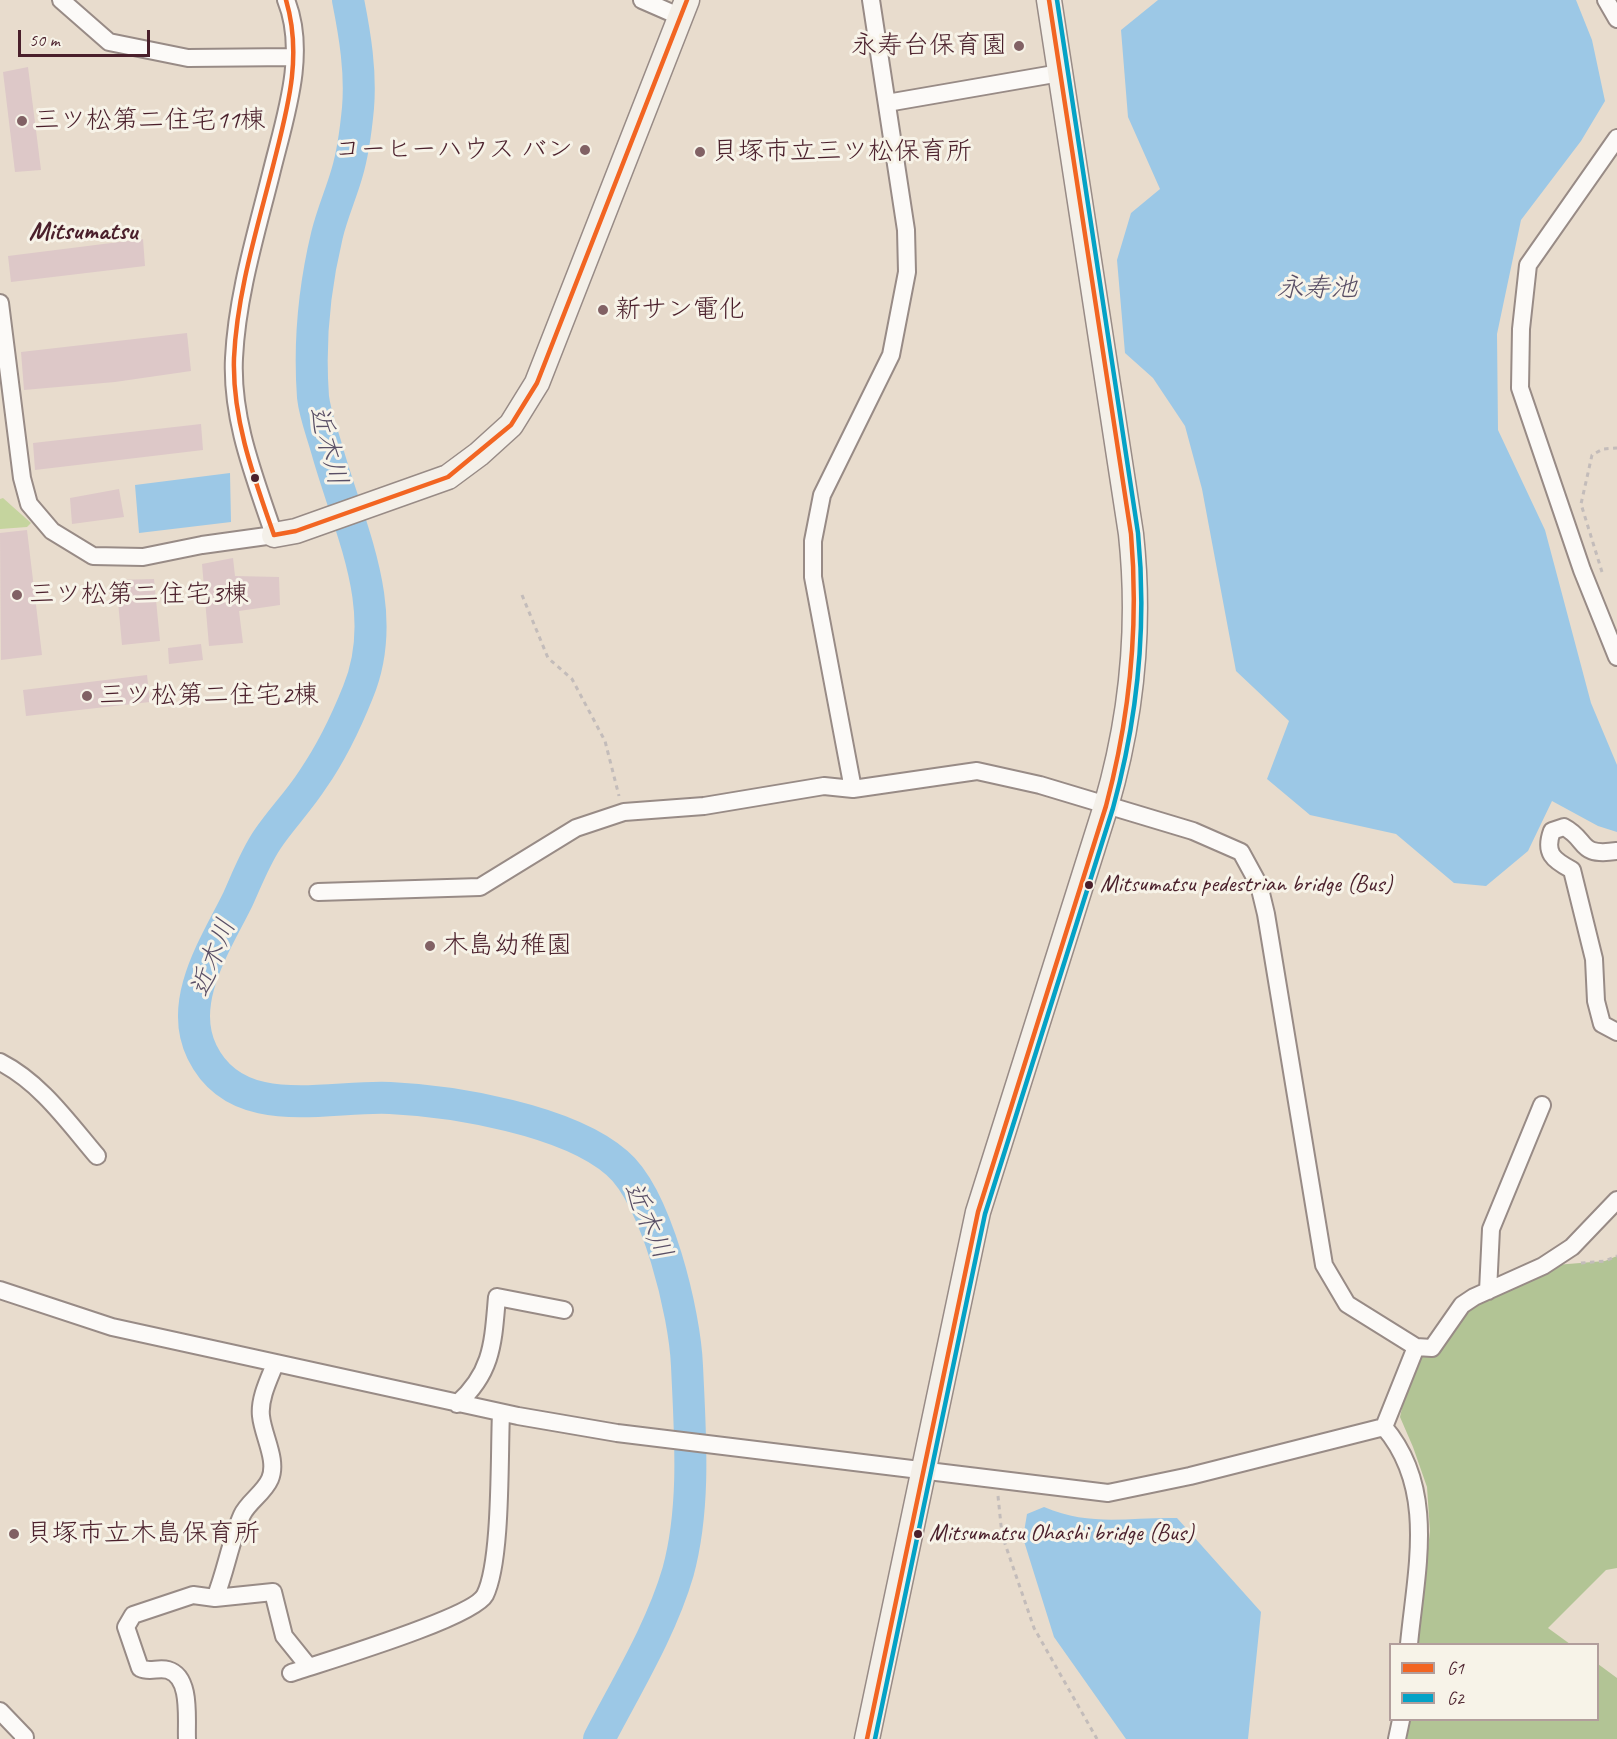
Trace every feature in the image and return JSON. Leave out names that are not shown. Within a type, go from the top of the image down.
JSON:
[{"type":"main road","points":[[867,1739],[966,1264],[987,1179],[1106,806],[1119,762],[1131,693],[1136,614],[1133,559],[1049,0]]},
{"type":"main road","points":[[285,533],[415,491],[448,477],[479,454],[511,425],[537,383],[684,9]]},
{"type":"street","points":[[61,0],[109,42],[188,58],[294,57]]},
{"type":"street","points":[[0,303],[22,477],[29,504],[52,531],[93,556],[143,557],[202,544],[285,533],[242,437],[234,391],[234,358],[241,310],[283,123],[294,57],[294,20],[285,0]]},
{"type":"street","points":[[642,0],[684,9]]},
{"type":"street","points":[[853,789],[813,577],[813,542],[822,495],[891,355],[899,325],[907,272],[906,230],[871,0]]},
{"type":"street","points":[[1606,0],[1617,19]]},
{"type":"street","points":[[887,103],[1060,73]]},
{"type":"street","points":[[1616,651],[1582,570],[1520,388],[1521,329],[1528,265],[1617,138]]},
{"type":"street","points":[[318,892],[480,887],[576,828],[624,812],[704,806],[824,786],[853,789],[977,771],[1040,785],[1193,831],[1241,852],[1259,885],[1266,914],[1324,1264],[1347,1304],[1416,1347],[1432,1348],[1462,1305],[1543,1266],[1572,1247],[1617,1200]]},
{"type":"street","points":[[1593,852],[1581,845],[1573,832],[1564,827],[1552,831],[1548,842],[1549,853],[1557,862],[1572,870],[1594,959],[1596,1001],[1602,1024],[1617,1032]]},
{"type":"street","points":[[1572,870],[1583,857],[1593,852],[1617,851]]},
{"type":"street","points":[[0,1062],[15,1070],[38,1088],[97,1156]]},
{"type":"street","points":[[1488,1291],[1491,1229],[1542,1105]]},
{"type":"street","points":[[0,1290],[112,1327],[501,1413],[617,1433],[924,1468],[1108,1493],[1190,1476],[1384,1427]]},
{"type":"street","points":[[457,1404],[473,1390],[486,1369],[494,1338],[497,1297],[564,1310]]},
{"type":"street","points":[[1384,1427],[1416,1347]]},
{"type":"street","points":[[215,1598],[226,1573],[235,1532],[244,1512],[270,1479],[272,1460],[260,1414],[264,1391],[276,1364]]},
{"type":"street","points":[[291,1673],[439,1622],[472,1606],[485,1596],[495,1553],[501,1413]]},
{"type":"street","points":[[1384,1427],[1401,1446],[1418,1490],[1420,1535],[1409,1643]]},
{"type":"street","points":[[187,1739],[184,1689],[179,1677],[167,1670],[148,1672],[140,1668],[126,1627],[133,1615],[193,1595],[215,1598],[273,1592],[284,1636],[309,1666]]},
{"type":"street","points":[[0,1711],[24,1737],[23,1739]]},
{"type":"street","points":[[1397,1739],[1401,1721]]},
{"type":"path","points":[[1602,576],[1581,504],[1592,455],[1602,449],[1617,448]]},
{"type":"path","points":[[522,596],[548,658],[572,679],[604,741],[624,812]]},
{"type":"path","points":[[996,1477],[1002,1535],[1034,1628],[1097,1739]]},
{"type":"green space","points":[[3,498],[31,523],[27,527],[0,529],[0,499]]},
{"type":"green space","points":[[1617,1256],[1617,1568],[1606,1570],[1548,1628],[1569,1643],[1417,1643],[1430,1531],[1427,1487],[1400,1417],[1416,1347],[1432,1348],[1474,1297],[1543,1266],[1605,1261]]},
{"type":"green space","points":[[1599,1665],[1617,1678],[1617,1739],[1407,1739],[1409,1721],[1599,1721]]},
{"type":"water","name":"永寿池","points":[[1158,0],[1576,0],[1592,40],[1605,101],[1581,141],[1521,220],[1497,334],[1498,430],[1545,530],[1591,703],[1617,765],[1617,832],[1598,826],[1552,801],[1528,851],[1486,886],[1454,883],[1396,834],[1310,815],[1267,779],[1289,721],[1236,671],[1202,489],[1185,426],[1153,378],[1125,353],[1117,260],[1131,213],[1160,189],[1128,117],[1121,30]]},
{"type":"water","points":[[230,473],[231,522],[139,533],[135,485]]},
{"type":"water","points":[[1044,1507],[1061,1513],[1094,1519],[1177,1518],[1261,1612],[1248,1739],[1126,1739],[1054,1637],[1023,1538],[1027,1514]]},
{"type":"building","name":"三ツ松第二住宅11棟","points":[[28,67],[41,170],[15,172],[3,72]]},
{"type":"building","points":[[143,239],[145,266],[11,282],[8,256]]},
{"type":"building","points":[[187,333],[191,371],[115,382],[24,390],[21,352]]},
{"type":"building","points":[[201,424],[203,450],[35,470],[33,443]]},
{"type":"building","points":[[119,489],[124,517],[72,524],[70,498]]},
{"type":"building","name":"三ツ松第二住宅3棟","points":[[27,530],[42,655],[1,660],[0,533]]},
{"type":"building","points":[[233,558],[235,576],[279,577],[280,605],[239,611],[243,643],[209,646],[202,564]]},
{"type":"building","points":[[154,579],[160,641],[122,645],[116,580]]},
{"type":"building","points":[[201,644],[203,660],[169,664],[168,648]]},
{"type":"building","name":"三ツ松第二住宅2棟","points":[[147,675],[150,702],[26,716],[23,690]]},
{"type":"waterway","name":"近木川","points":[[348,0],[357,54],[358,108],[349,165],[329,227],[319,275],[312,336],[312,376],[317,417],[364,570],[371,631],[367,661],[358,692],[332,748],[308,787],[272,832],[263,847],[210,954],[197,993],[194,1013],[195,1033],[202,1052],[218,1075],[237,1089],[260,1097],[286,1101],[390,1098],[446,1103],[541,1124],[596,1148],[617,1163],[631,1179],[645,1202],[666,1258],[681,1317],[687,1366],[690,1495],[684,1547],[671,1594],[643,1657],[599,1739]]},
{"type":"transit line","name":"G1","points":[[274,535],[252,470],[241,426],[234,381],[234,358],[243,285],[288,104],[293,42],[286,0]]},
{"type":"transit line","name":"G1","points":[[274,535],[296,531],[448,477],[511,425],[537,383],[687,0]]},
{"type":"transit line","name":"G1","points":[[867,1739],[978,1212],[1106,806],[1127,705],[1134,603],[1131,534],[1049,0]]},
{"type":"transit line","name":"G2","points":[[875,1739],[985,1214],[1113,808],[1129,740],[1138,672],[1141,637],[1141,568],[1138,533],[1057,0]]},
{"type":"place","name":"永寿台保育園","points":[[1019,46]]},
{"type":"place","name":"三ツ松第二住宅11棟","points":[[22,121]]},
{"type":"place","name":"コーヒーハウス バン","points":[[585,150]]},
{"type":"place","name":"貝塚市立三ツ松保育所","points":[[700,152]]},
{"type":"place","name":"新サン電化","points":[[603,310]]},
{"type":"place","name":"三ツ松第二住宅3棟","points":[[17,595]]},
{"type":"place","name":"三ツ松第二住宅2棟","points":[[87,696]]},
{"type":"place","name":"Mitsumatsu pedestrian bridge (Bus)","points":[[1089,885]]},
{"type":"place","name":"木島幼稚園","points":[[430,946]]},
{"type":"place","name":"貝塚市立木島保育所","points":[[14,1534]]},
{"type":"place","name":"Mitsumatsu Ohashi bridge (Bus)","points":[[918,1534]]},
{"type":"district","name":"Mitsumatsu","points":[[83,232]]}]
